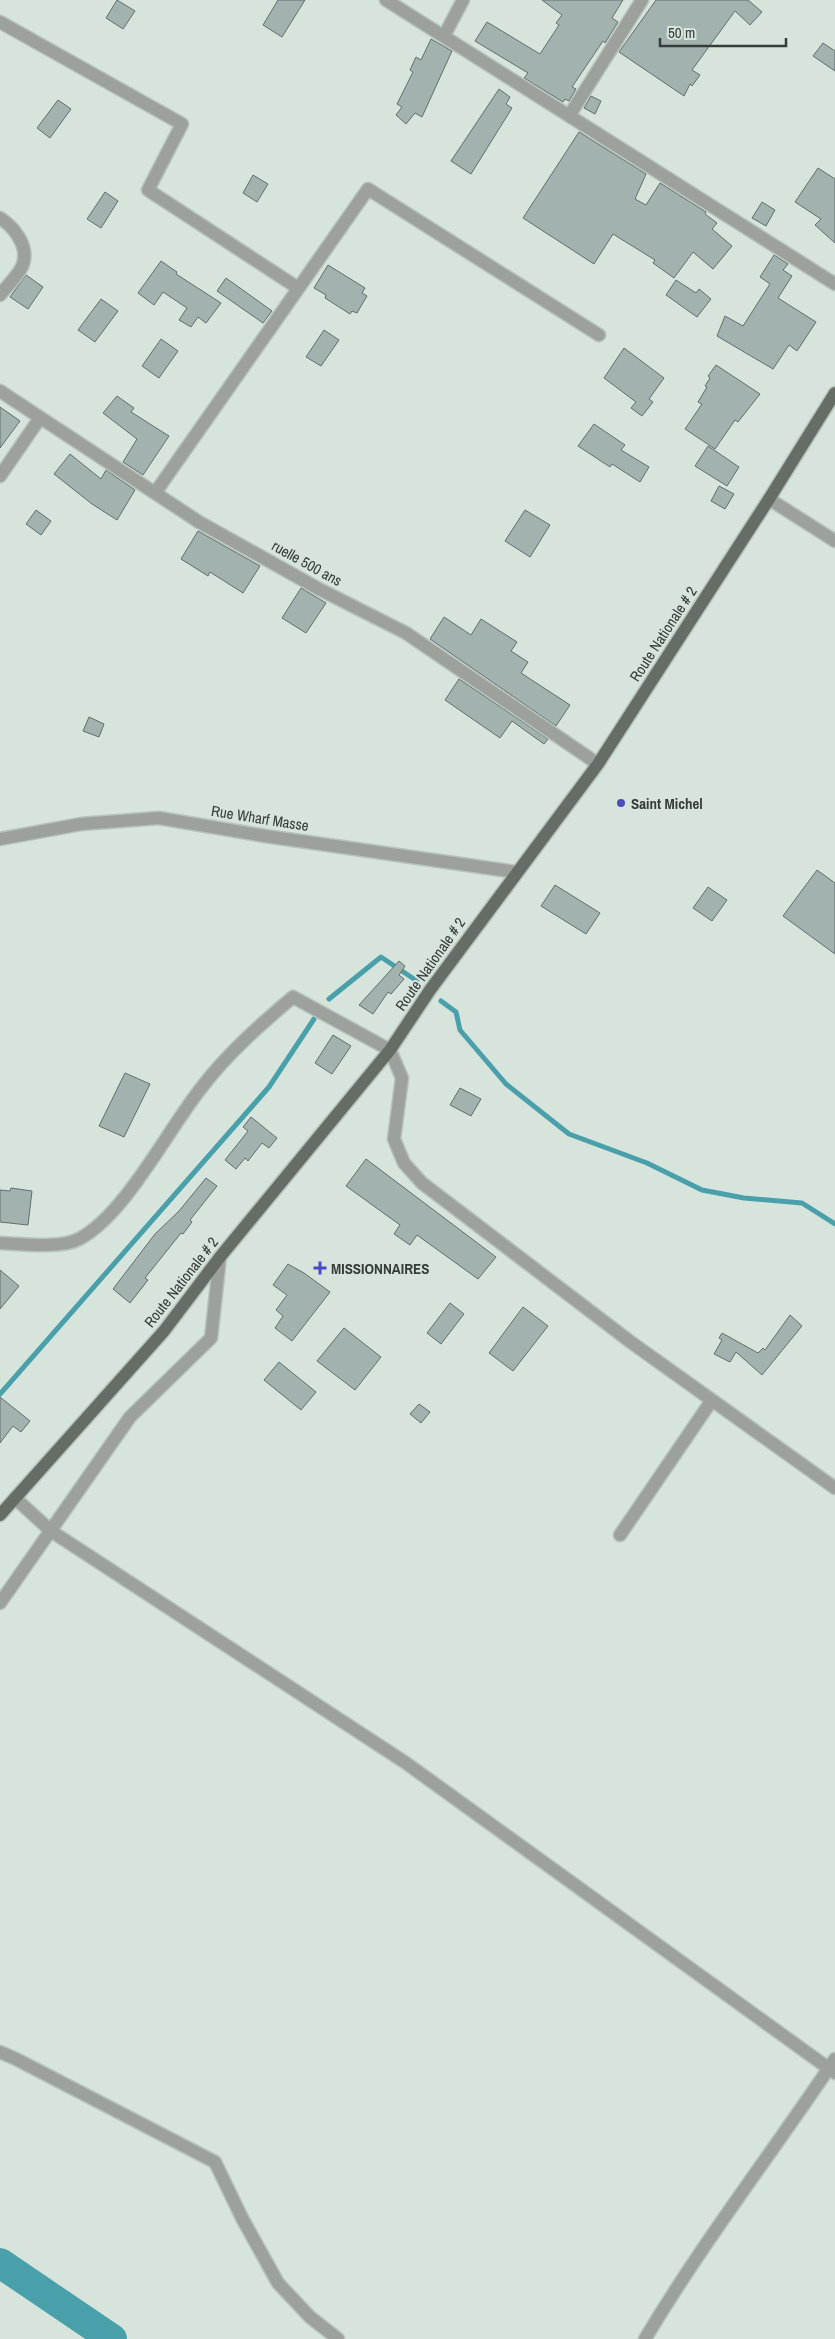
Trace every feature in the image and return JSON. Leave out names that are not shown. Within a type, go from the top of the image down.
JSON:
[{"type":"main road","name":"Route Nationale # 2","points":[[0,1515],[164,1331],[220,1257],[390,1050],[430,990],[598,764],[770,500],[835,394]]},
{"type":"street","points":[[386,0],[835,284]]},
{"type":"street","points":[[444,36],[463,0]]},
{"type":"street","points":[[569,116],[642,0]]},
{"type":"street","points":[[0,22],[182,124],[148,190],[298,288]]},
{"type":"street","points":[[155,493],[368,189],[599,335]]},
{"type":"street","points":[[0,218],[8,224],[24,246],[23,264],[0,295]]},
{"type":"street","name":"ruelle 500 ans","points":[[0,391],[199,522],[311,584],[406,633],[598,764]]},
{"type":"street","points":[[0,476],[40,418]]},
{"type":"street","points":[[770,500],[835,541]]},
{"type":"street","name":"Rue Wharf Masse","points":[[0,840],[81,824],[159,818],[265,836],[516,872]]},
{"type":"street","points":[[0,1243],[57,1244],[78,1240],[92,1230],[115,1208],[202,1086],[250,1033],[293,996],[390,1050],[402,1078],[394,1140],[404,1163],[422,1183],[632,1343],[835,1488]]},
{"type":"street","points":[[0,1603],[130,1417],[211,1338],[220,1257]]},
{"type":"street","points":[[620,1535],[712,1400]]},
{"type":"street","points":[[15,1498],[51,1531],[406,1764],[833,2067],[682,2278],[646,2339]]},
{"type":"street","points":[[0,2052],[215,2162],[242,2218],[278,2283],[310,2317],[338,2339]]},
{"type":"building","points":[[117,0],[135,11],[123,29],[106,18]]},
{"type":"building","points":[[278,0],[305,0],[282,37],[263,25]]},
{"type":"building","points":[[542,0],[623,0],[612,18],[618,22],[605,43],[603,41],[572,87],[576,89],[569,101],[565,99],[563,102],[524,78],[528,73],[475,41],[487,22],[540,54],[559,25],[556,23],[562,15]]},
{"type":"building","points":[[656,0],[748,0],[762,12],[750,25],[735,11],[692,70],[700,75],[692,86],[690,84],[684,96],[619,52]]},
{"type":"building","points":[[431,39],[452,51],[422,117],[415,113],[406,124],[396,115],[402,107],[397,104],[413,72],[410,70],[416,57],[421,60]]},
{"type":"building","points":[[823,43],[835,51],[835,71],[813,56]]},
{"type":"building","points":[[499,89],[510,97],[506,104],[512,108],[471,174],[451,161]]},
{"type":"building","points":[[591,96],[601,101],[595,114],[584,108]]},
{"type":"building","points":[[58,100],[71,109],[50,138],[37,128]]},
{"type":"building","points":[[579,132],[646,174],[635,199],[646,205],[660,183],[706,212],[705,214],[717,223],[712,229],[732,246],[713,269],[693,252],[674,278],[653,263],[655,260],[613,234],[594,264],[523,218]]},
{"type":"building","points":[[818,168],[835,179],[835,243],[815,225],[821,219],[795,202]]},
{"type":"building","points":[[253,175],[268,184],[257,202],[243,193]]},
{"type":"building","points":[[105,192],[118,201],[101,228],[87,219]]},
{"type":"building","points":[[762,202],[775,210],[766,226],[752,218]]},
{"type":"building","points":[[774,255],[788,264],[783,270],[792,276],[778,298],[816,322],[797,351],[789,345],[773,369],[717,336],[725,316],[743,326],[770,284],[760,277]]},
{"type":"building","points":[[161,261],[177,272],[176,274],[221,303],[206,323],[198,317],[191,327],[179,320],[187,308],[163,292],[154,305],[138,293]]},
{"type":"building","points":[[328,265],[365,288],[362,293],[367,296],[357,313],[352,311],[350,314],[325,298],[326,295],[314,288]]},
{"type":"building","points":[[26,275],[43,287],[28,309],[10,297]]},
{"type":"building","points":[[226,278],[272,311],[263,323],[217,291]]},
{"type":"building","points":[[676,280],[696,293],[699,289],[711,299],[697,317],[666,295]]},
{"type":"building","points":[[101,299],[118,311],[95,342],[78,330]]},
{"type":"building","points":[[324,330],[339,340],[321,366],[306,357]]},
{"type":"building","points":[[161,339],[178,351],[159,378],[142,366]]},
{"type":"building","points":[[624,348],[664,378],[649,399],[653,402],[642,416],[631,408],[636,402],[604,378]]},
{"type":"building","points":[[716,365],[760,394],[738,422],[735,420],[715,449],[685,429],[702,404],[698,402],[707,387],[705,386],[710,378],[708,376]]},
{"type":"building","points":[[117,396],[134,408],[131,412],[169,436],[143,475],[123,462],[137,439],[103,413]]},
{"type":"building","points":[[0,407],[20,421],[0,448]]},
{"type":"building","points":[[594,424],[625,445],[621,450],[649,467],[640,482],[612,464],[610,467],[578,446]]},
{"type":"building","points":[[708,446],[739,467],[727,486],[695,466]]},
{"type":"building","points":[[70,454],[101,479],[106,470],[135,490],[117,520],[92,504],[54,474]]},
{"type":"building","points":[[719,486],[734,494],[725,509],[711,501]]},
{"type":"building","points":[[36,510],[51,521],[41,535],[26,524]]},
{"type":"building","points":[[525,510],[550,525],[530,557],[505,541]]},
{"type":"building","points":[[198,531],[260,566],[243,593],[210,572],[208,576],[181,559]]},
{"type":"building","points":[[301,588],[326,603],[306,633],[282,618]]},
{"type":"building","points":[[444,617],[471,635],[481,619],[517,642],[511,651],[528,662],[521,673],[570,705],[556,726],[430,639]]},
{"type":"building","points":[[459,679],[548,739],[544,744],[512,721],[500,738],[445,700]]},
{"type":"building","points":[[89,717],[104,724],[99,737],[83,731]]},
{"type":"building","points":[[817,870],[835,883],[835,954],[783,916]]},
{"type":"building","points":[[555,885],[600,913],[586,934],[541,906]]},
{"type":"building","points":[[708,887],[727,900],[712,921],[693,908]]},
{"type":"building","points":[[399,961],[405,966],[399,975],[404,979],[391,994],[388,992],[373,1014],[359,1005]]},
{"type":"building","points":[[333,1035],[351,1046],[332,1074],[315,1063]]},
{"type":"building","points":[[125,1073],[150,1084],[124,1137],[99,1126]]},
{"type":"building","points":[[460,1088],[481,1099],[471,1116],[450,1105]]},
{"type":"building","points":[[251,1117],[277,1138],[269,1148],[262,1143],[248,1161],[245,1158],[236,1169],[225,1160],[248,1131],[243,1127]]},
{"type":"building","points":[[366,1159],[496,1257],[478,1279],[417,1235],[410,1245],[394,1234],[400,1225],[346,1186]]},
{"type":"building","points":[[206,1178],[217,1186],[190,1220],[192,1222],[183,1234],[181,1233],[145,1278],[148,1280],[130,1303],[113,1289],[155,1234],[179,1211]]},
{"type":"building","points":[[11,1188],[32,1191],[28,1225],[0,1222],[0,1190],[10,1191]]},
{"type":"building","points":[[288,1264],[330,1292],[292,1341],[275,1328],[283,1316],[276,1310],[287,1295],[273,1285]]},
{"type":"building","points":[[0,1270],[19,1286],[0,1309]]},
{"type":"building","points":[[450,1303],[464,1314],[441,1344],[427,1333]]},
{"type":"building","points":[[523,1307],[548,1326],[513,1371],[489,1353]]},
{"type":"building","points":[[790,1315],[802,1326],[762,1375],[736,1352],[730,1362],[714,1354],[722,1340],[719,1338],[722,1333],[758,1353],[763,1348],[765,1350]]},
{"type":"building","points":[[344,1328],[381,1357],[355,1390],[317,1361]]},
{"type":"building","points":[[279,1362],[316,1392],[301,1410],[264,1380]]},
{"type":"building","points":[[0,1397],[30,1421],[21,1432],[13,1426],[0,1443]]},
{"type":"building","points":[[419,1404],[430,1412],[421,1423],[410,1414]]},
{"type":"waterway","points":[[329,999],[381,957],[417,981]]},
{"type":"waterway","points":[[441,1001],[456,1012],[460,1030],[506,1084],[569,1134],[647,1163],[702,1190],[744,1198],[802,1203],[835,1224]]},
{"type":"waterway","points":[[0,1394],[269,1087],[314,1019]]},
{"type":"waterway","points":[[0,2263],[112,2339]]},
{"type":"place","name":"Saint Michel","points":[[621,803]]},
{"type":"place","name":"MISSIONNAIRES","points":[[320,1268]]}]
